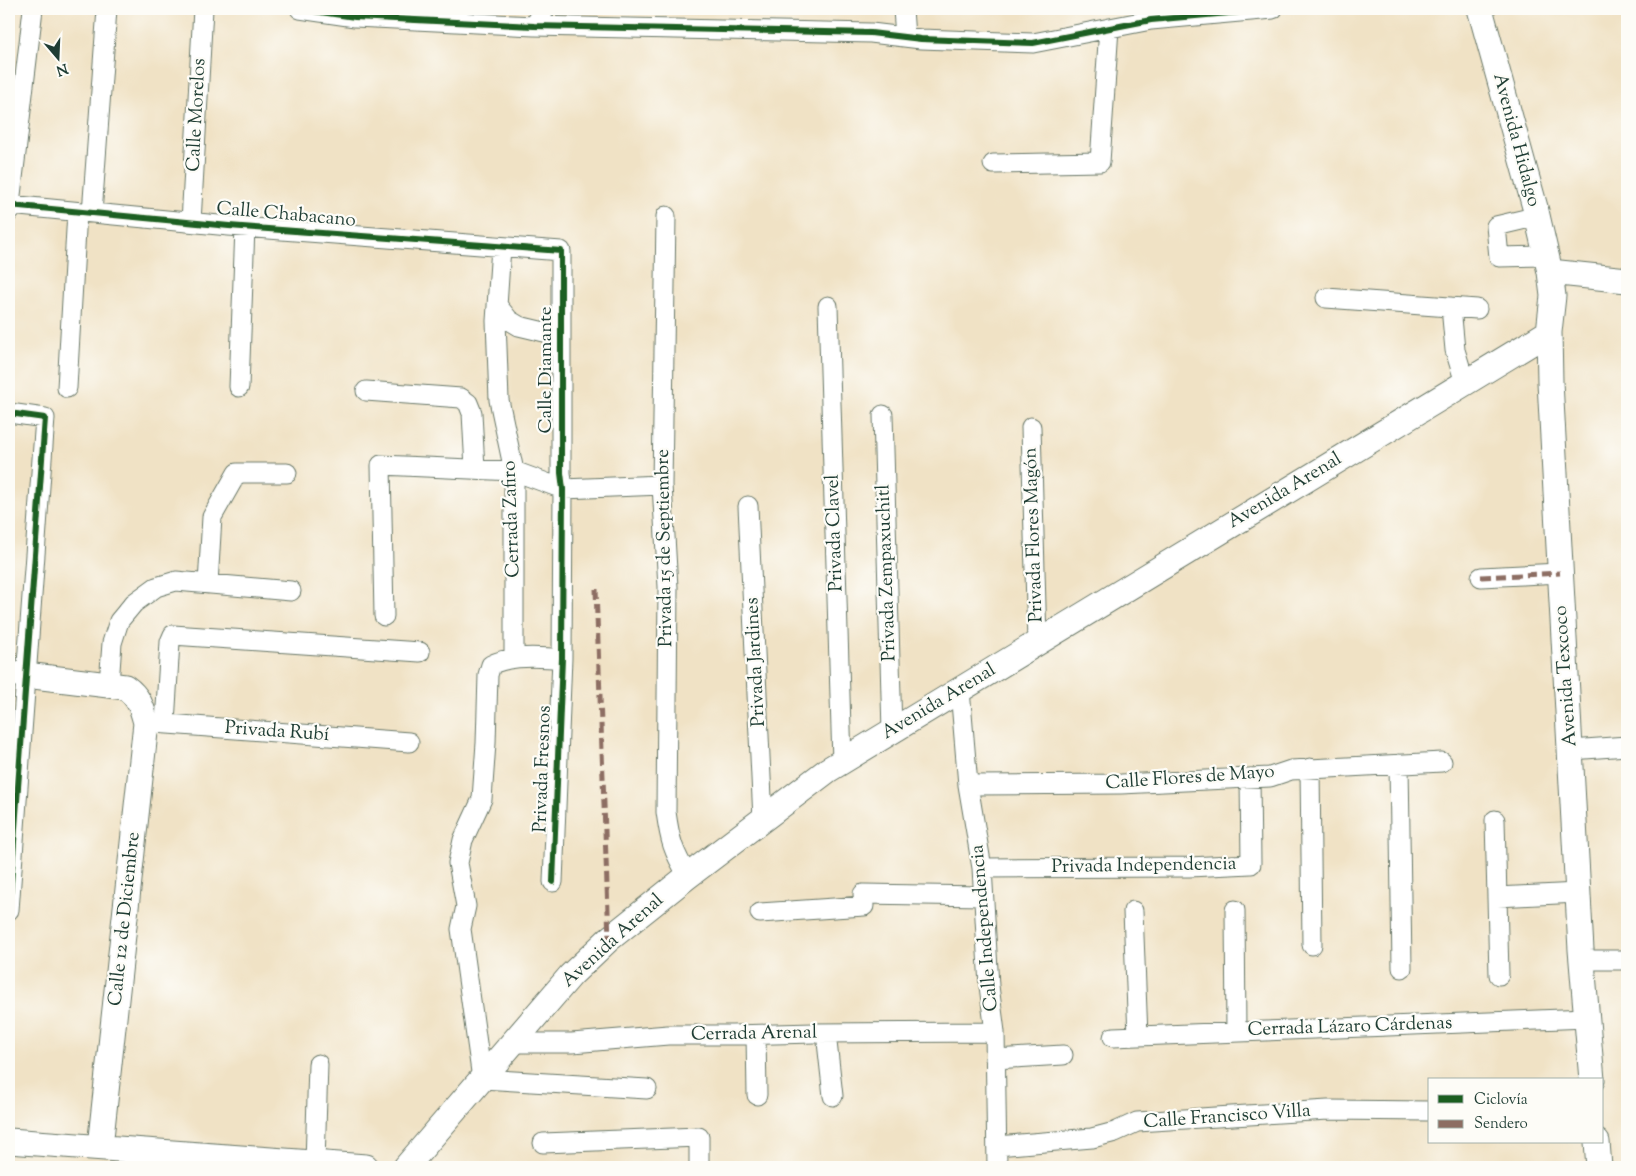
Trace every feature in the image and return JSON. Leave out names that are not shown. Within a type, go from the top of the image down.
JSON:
[{"type":"main road","name":"Avenida Hidalgo","points":[[1480,9],[1538,216],[1548,264]]},
{"type":"main road","points":[[1548,264],[1627,280]]},
{"type":"main road","name":"Avenida Texcoco","points":[[1548,264],[1553,296],[1549,332],[1567,712],[1571,750],[1582,960],[1592,1078]]},
{"type":"main road","name":"Avenida Arenal","points":[[406,1167],[571,975],[609,939],[688,876],[828,770],[1549,332]]},
{"type":"main road","points":[[18,674],[109,684]]},
{"type":"main road","name":"Calle 12 de Diciembre","points":[[100,1147],[155,723],[134,694],[125,687],[109,684]]},
{"type":"main road","points":[[9,1141],[366,1167]]},
{"type":"main road","points":[[1597,1144],[1599,1167]]},
{"type":"street","points":[[9,208],[33,9]]},
{"type":"street","points":[[67,388],[84,212],[107,9]]},
{"type":"street","name":"Calle Morelos","points":[[191,222],[203,9]]},
{"type":"street","points":[[300,9],[355,17],[534,26],[871,33],[905,37],[1033,43],[1151,20],[1273,9]]},
{"type":"street","points":[[534,26],[545,9]]},
{"type":"street","points":[[904,9],[905,37]]},
{"type":"street","points":[[993,164],[1100,162],[1109,28]]},
{"type":"street","name":"Calle Chabacano","points":[[9,208],[84,212],[245,227],[561,251]]},
{"type":"street","name":"Privada 15 de Septiembre","points":[[666,216],[662,485],[668,587],[666,812],[669,836],[674,854],[688,876]]},
{"type":"street","points":[[1538,216],[1496,226],[1499,257],[1548,264]]},
{"type":"street","points":[[239,388],[245,227]]},
{"type":"street","name":"Cerrada Zafiro","points":[[501,247],[496,313],[499,400],[514,472],[514,658]]},
{"type":"street","name":"Calle Diamante","points":[[561,251],[562,658]]},
{"type":"street","points":[[1326,298],[1477,309]]},
{"type":"street","name":"Privada Clavel","points":[[828,306],[842,761]]},
{"type":"street","points":[[1451,307],[1456,350],[1465,382]]},
{"type":"street","points":[[496,313],[519,326],[561,336]]},
{"type":"street","points":[[366,391],[461,398],[468,403],[472,413],[475,469]]},
{"type":"street","points":[[9,413],[45,418],[33,561],[18,674],[9,910]]},
{"type":"street","name":"Privada Zempaxuchitl","points":[[883,415],[892,731]]},
{"type":"street","name":"Privada Flores Magón","points":[[1031,427],[1036,642]]},
{"type":"street","points":[[384,616],[381,465],[514,472],[563,489],[662,485]]},
{"type":"street","points":[[208,584],[212,517],[238,473],[288,473]]},
{"type":"street","name":"Privada Jardines","points":[[748,506],[763,819]]},
{"type":"street","points":[[1481,577],[1560,573]]},
{"type":"street","points":[[109,684],[112,643],[119,621],[134,603],[156,587],[176,581],[291,591]]},
{"type":"street","name":"Calle 12 de Diciembre","points":[[155,723],[170,642],[173,635],[420,652]]},
{"type":"street","points":[[562,658],[514,658],[499,660],[491,665],[488,674],[482,799],[463,840],[458,863],[466,906],[461,929],[482,1079],[647,1089]]},
{"type":"street","name":"Privada Fresnos","points":[[553,882],[562,658]]},
{"type":"street","name":"Calle Independencia","points":[[960,690],[968,785],[982,868],[989,986],[995,1032],[997,1167]]},
{"type":"street","name":"Privada Rubí","points":[[155,723],[409,742]]},
{"type":"street","points":[[1571,750],[1627,746]]},
{"type":"street","name":"Calle Flores de Mayo","points":[[968,785],[1121,784],[1250,778],[1270,777],[1291,770],[1310,768],[1442,762]]},
{"type":"street","points":[[1399,764],[1402,968]]},
{"type":"street","points":[[1310,768],[1312,945]]},
{"type":"street","name":"Privada Independencia","points":[[982,868],[1189,867],[1250,864],[1250,778]]},
{"type":"street","points":[[1495,820],[1499,974]]},
{"type":"street","points":[[760,913],[864,906],[863,894],[983,896]]},
{"type":"street","points":[[1498,897],[1578,894]]},
{"type":"street","points":[[1235,910],[1236,1032]]},
{"type":"street","points":[[1133,911],[1138,1036]]},
{"type":"street","points":[[1582,960],[1627,960]]},
{"type":"street","name":"Cerrada Lázaro Cárdenas","points":[[1113,1037],[1587,1018]]},
{"type":"street","name":"Cerrada Arenal","points":[[514,1043],[572,1043],[668,1034],[756,1035],[995,1032]]},
{"type":"street","points":[[826,1033],[833,1096]]},
{"type":"street","points":[[756,1035],[757,1095]]},
{"type":"street","points":[[996,1059],[1063,1056]]},
{"type":"street","points":[[315,1163],[318,1064]]},
{"type":"street","name":"Calle Francisco Villa","points":[[997,1146],[1092,1138],[1115,1132],[1137,1122],[1328,1110],[1428,1111]]},
{"type":"street","points":[[543,1144],[699,1137],[698,1167]]},
{"type":"marked path","points":[[1481,577],[1560,573]]},
{"type":"marked path","points":[[596,589],[609,939]]},
{"type":"cycle path","points":[[300,9],[355,17],[534,26],[871,33],[921,39],[1033,43],[1151,20],[1273,9]]},
{"type":"cycle path","points":[[9,205],[229,226],[561,251],[562,658],[553,882]]},
{"type":"cycle path","points":[[9,413],[45,418],[9,910]]}]
